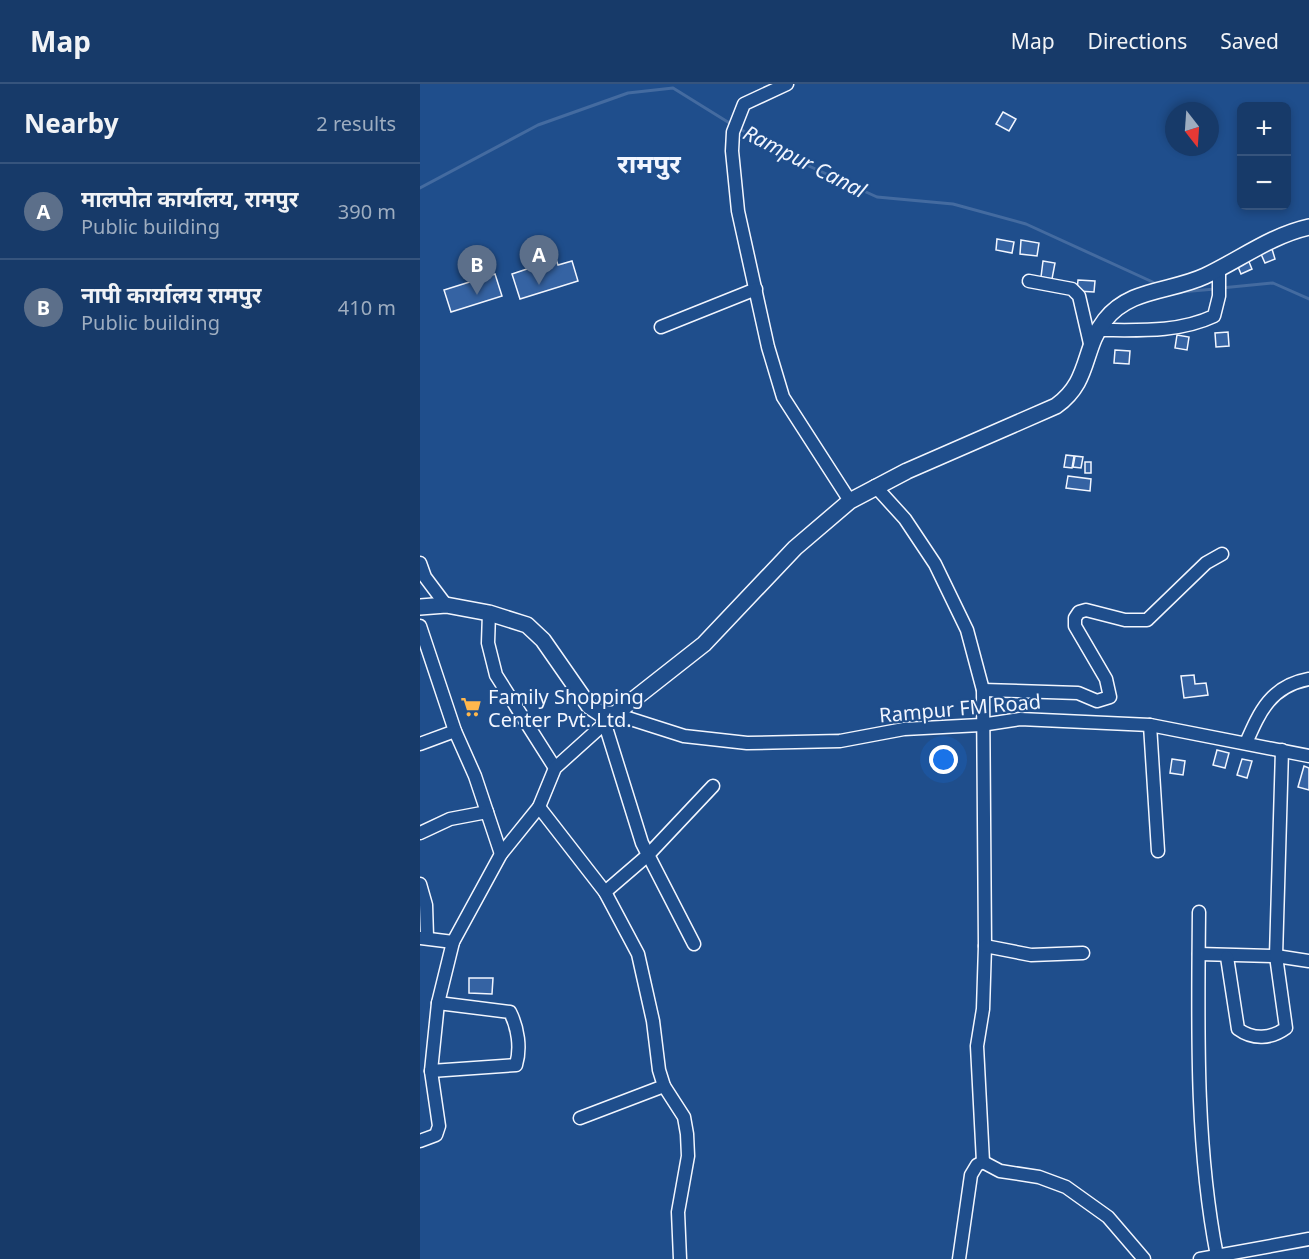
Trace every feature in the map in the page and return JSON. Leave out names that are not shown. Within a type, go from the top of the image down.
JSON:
[{"type":"main road","points":[[420,607],[446,605],[489,612],[516,620],[536,632],[553,652],[589,706],[610,718],[704,644],[795,548],[850,501],[875,486],[1056,406],[1076,389],[1098,330],[1116,308],[1145,293],[1185,283],[1271,241],[1309,227]]},
{"type":"street","points":[[787,84],[744,104],[733,132],[732,151],[738,211],[783,398],[820,459],[850,501]]},
{"type":"street","points":[[1098,330],[1149,330],[1196,325],[1214,316],[1220,297],[1218,268]]},
{"type":"street","points":[[1029,281],[1072,289],[1079,296],[1091,350]]},
{"type":"street","points":[[661,327],[756,289]]},
{"type":"street","points":[[875,486],[905,519],[935,564],[967,630],[983,690],[981,725],[985,946],[983,1009],[977,1046],[983,1162]]},
{"type":"street","points":[[983,690],[1078,693],[1097,701],[1110,697],[1106,680],[1075,626],[1075,618],[1079,612],[1086,610],[1125,620],[1147,620],[1206,563],[1222,554]]},
{"type":"street","points":[[420,563],[422,577],[446,605]]},
{"type":"street","points":[[489,612],[488,643],[496,675],[555,768]]},
{"type":"street","points":[[420,626],[455,731],[475,776],[501,854]]},
{"type":"street","points":[[1246,743],[1262,706],[1294,682],[1309,680]]},
{"type":"street","points":[[420,1141],[436,1135],[439,1126],[431,1071],[438,1003],[453,942],[501,854],[540,807],[555,768],[610,718],[648,855],[694,944]]},
{"type":"street","name":"Rampur FM Road","points":[[610,718],[684,736],[747,744],[840,741],[904,729],[981,725],[1020,719],[1150,725],[1309,756]]},
{"type":"street","points":[[1150,725],[1158,851]]},
{"type":"street","points":[[420,744],[455,731]]},
{"type":"street","points":[[1227,957],[1238,1029],[1248,1037],[1265,1037],[1286,1028],[1276,956],[1282,750]]},
{"type":"street","points":[[605,892],[648,855],[713,786]]},
{"type":"street","points":[[540,807],[605,892],[638,954],[653,1021],[659,1070],[664,1086],[684,1117],[687,1134],[688,1156],[678,1212],[680,1259]]},
{"type":"street","points":[[420,833],[450,819],[487,812]]},
{"type":"street","points":[[420,884],[426,905],[423,938],[453,942]]},
{"type":"street","points":[[1199,912],[1200,1087],[1205,1196],[1216,1256]]},
{"type":"street","points":[[985,946],[1031,954],[1083,953]]},
{"type":"street","points":[[1199,954],[1227,957],[1276,956],[1309,961]]},
{"type":"street","points":[[431,1071],[516,1065],[519,1053],[516,1028],[510,1012],[438,1003]]},
{"type":"street","points":[[580,1118],[664,1086]]},
{"type":"street","points":[[959,1259],[971,1175],[977,1165],[983,1162]]},
{"type":"street","points":[[983,1162],[1000,1171],[1039,1177],[1066,1187],[1108,1217],[1144,1259]]},
{"type":"street","points":[[1200,1259],[1309,1239]]},
{"type":"building","points":[[1003,112],[1016,119],[1009,131],[996,124]]},
{"type":"building","points":[[997,239],[1014,242],[1012,253],[996,250]]},
{"type":"building","points":[[1021,240],[1039,243],[1037,256],[1020,254]]},
{"type":"building","points":[[1272,249],[1275,259],[1265,263],[1261,254]]},
{"type":"building","points":[[1247,257],[1252,269],[1241,274],[1236,262]]},
{"type":"building","points":[[556,259],[558,265],[572,261],[578,281],[520,299],[512,274],[533,267],[535,272],[547,269],[545,263]]},
{"type":"building","points":[[1043,261],[1055,263],[1052,279],[1041,277]]},
{"type":"building","points":[[495,274],[502,296],[451,312],[444,290]]},
{"type":"building","points":[[1078,280],[1095,281],[1094,292],[1077,291]]},
{"type":"building","points":[[1228,332],[1229,346],[1216,347],[1215,333]]},
{"type":"building","points":[[1177,335],[1189,337],[1187,350],[1175,348]]},
{"type":"building","points":[[1115,350],[1130,351],[1129,364],[1114,363]]},
{"type":"building","points":[[1066,455],[1074,456],[1072,468],[1064,467]]},
{"type":"building","points":[[1075,456],[1083,457],[1081,468],[1073,467]]},
{"type":"building","points":[[1085,462],[1091,462],[1091,473],[1085,473]]},
{"type":"building","points":[[1068,476],[1091,479],[1090,491],[1066,488]]},
{"type":"building","points":[[1194,675],[1195,684],[1206,683],[1208,695],[1184,698],[1181,676]]},
{"type":"building","points":[[1217,750],[1229,753],[1225,768],[1213,765]]},
{"type":"building","points":[[1172,759],[1185,761],[1183,775],[1170,773]]},
{"type":"building","points":[[1242,759],[1252,761],[1247,778],[1237,775]]},
{"type":"building","points":[[1304,766],[1309,768],[1309,790],[1298,787]]},
{"type":"building","points":[[469,978],[493,978],[492,994],[469,993]]},
{"type":"waterway","name":"Rampur Canal","points":[[420,188],[538,125],[628,93],[673,88],[731,124]]},
{"type":"waterway","name":"Rampur Canal","points":[[737,127],[776,151],[877,197],[953,204],[1026,224],[1157,284]]},
{"type":"waterway","name":"Rampur Canal","points":[[1221,288],[1273,283],[1309,299]]},
{"type":"waterway","name":"Rampur Canal","points":[[1180,292],[1215,289]]},
{"type":"place","name":"मालपोत कार्यालय, रामपुर","points":[[539,285]]},
{"type":"place","name":"नापी कार्यालय रामपुर","points":[[477,295]]},
{"type":"place","name":"Family Shopping Center Pvt. Ltd.","points":[[471,707]]},
{"type":"district","name":"रामपुर","points":[[649,163]]}]
